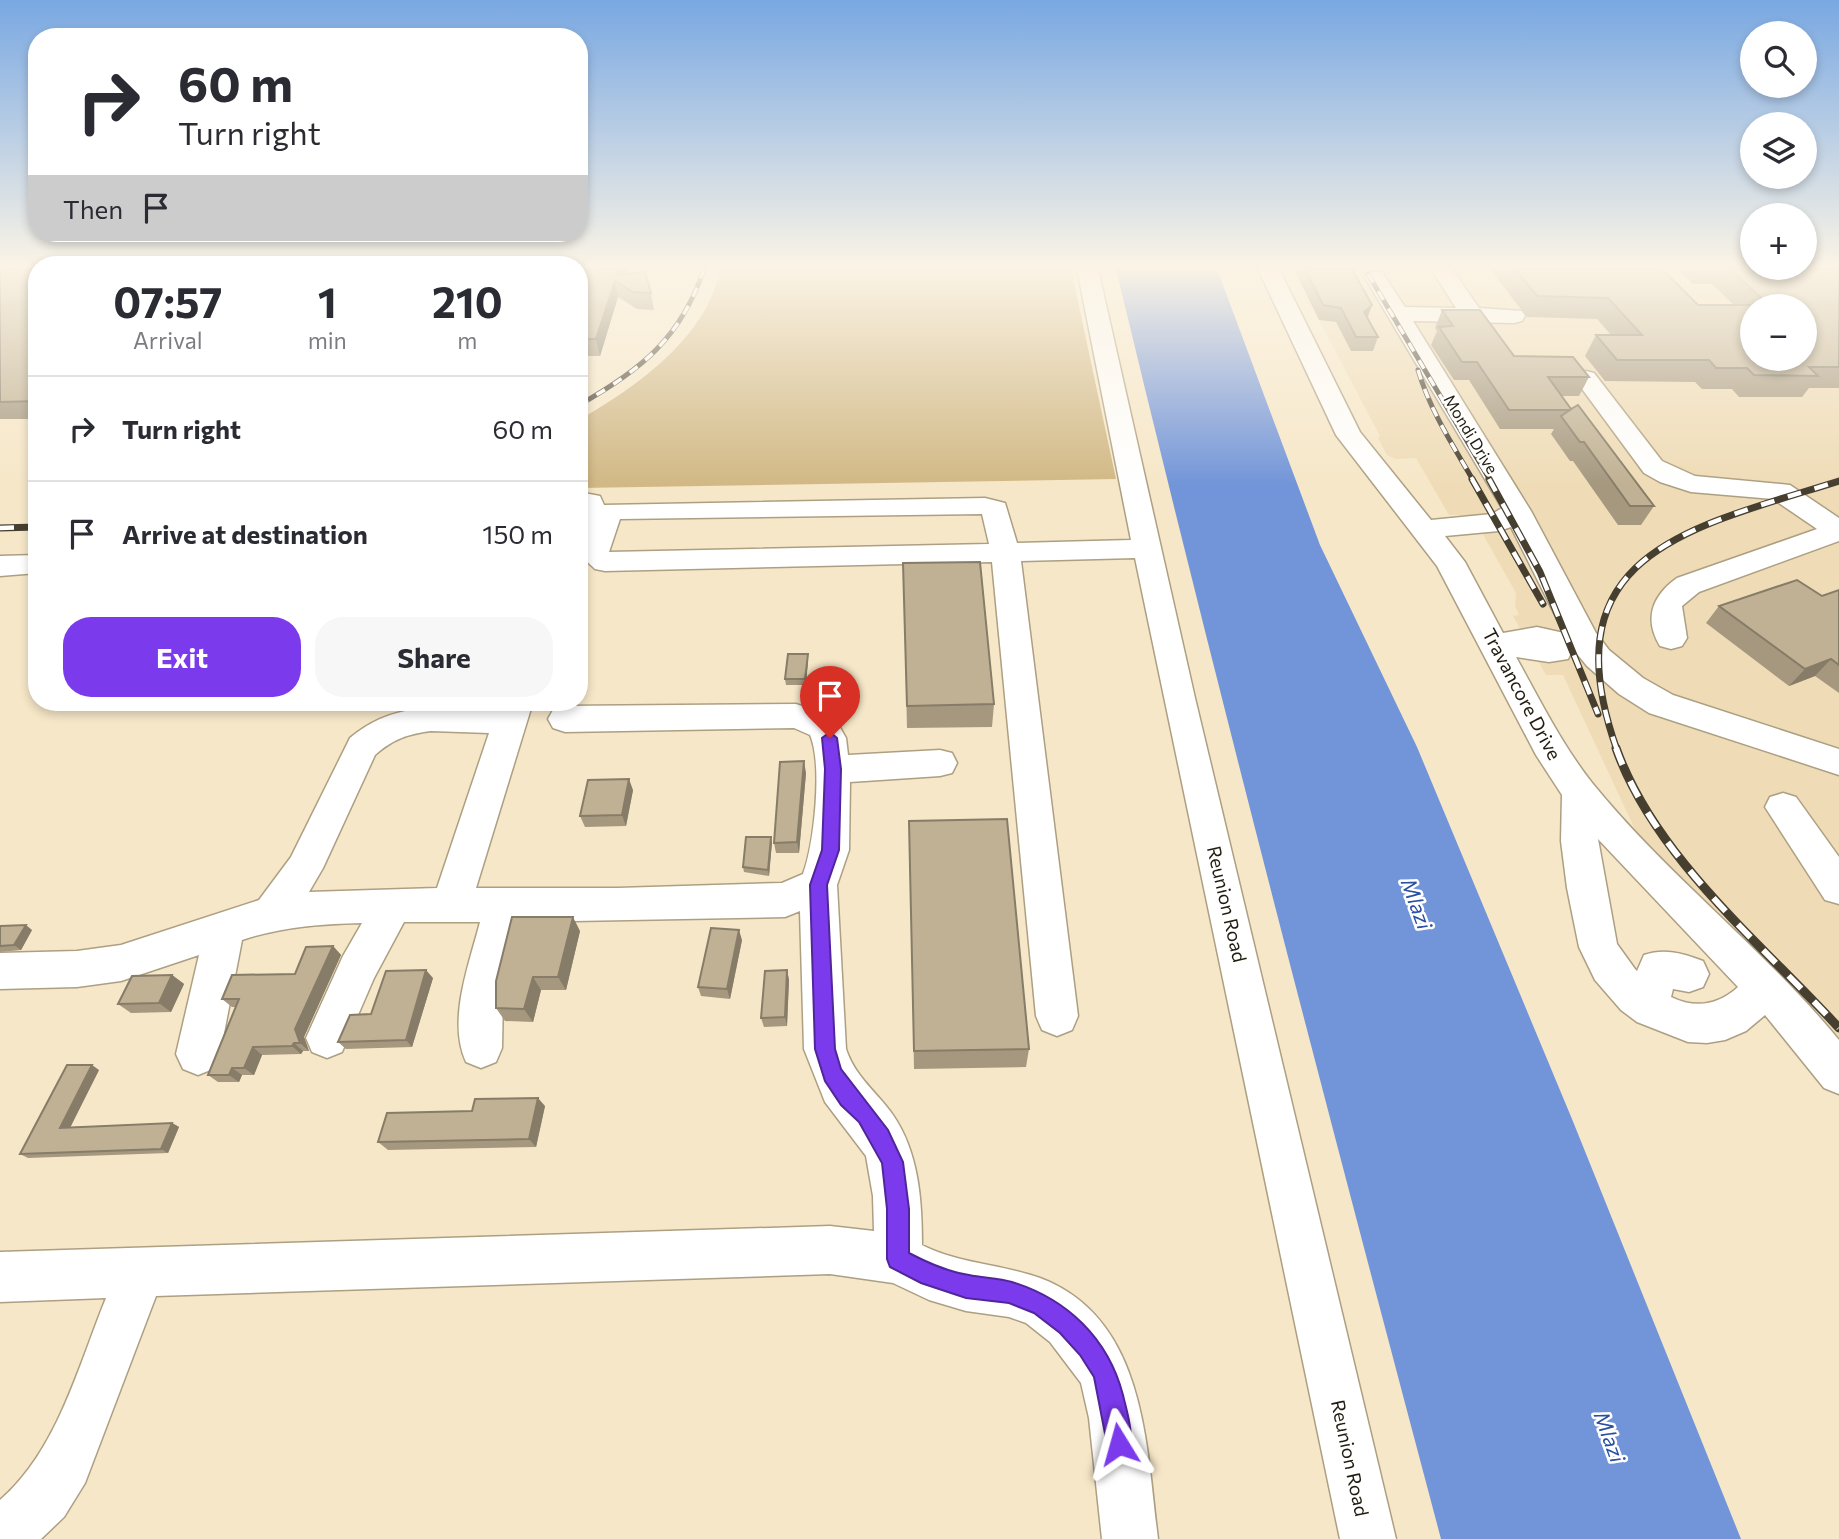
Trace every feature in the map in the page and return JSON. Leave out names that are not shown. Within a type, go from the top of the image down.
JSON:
[{"type":"street","name":"Reunion Road","points":[[1102,341],[1368,1539]]},
{"type":"street","name":"Travancore Drive","points":[[1302,341],[1336,413],[1396,496],[1426,529],[1505,643],[1548,746],[1580,793],[1626,846],[1766,986],[1839,1073]]},
{"type":"street","name":"Mondi Drive","points":[[1414,341],[1517,512],[1574,645],[1598,658],[1631,686],[1661,704],[1839,762]]},
{"type":"street","points":[[1586,378],[1653,467],[1691,484],[1780,491],[1839,531]]},
{"type":"street","points":[[588,502],[591,507],[589,541],[594,555],[605,562],[985,506],[995,509],[1003,540],[1057,1016]]},
{"type":"street","points":[[589,541],[606,515],[613,511],[805,533],[1146,548]]},
{"type":"street","points":[[1426,529],[1499,522],[1517,512]]},
{"type":"street","points":[[1671,638],[1667,606],[1674,596],[1688,585],[1839,531]]},
{"type":"street","points":[[0,566],[28,564]]},
{"type":"street","points":[[1505,643],[1525,638],[1550,638],[1574,645]]},
{"type":"street","points":[[272,913],[303,868],[362,747],[370,737],[384,727],[409,721],[513,712],[451,906]]},
{"type":"street","points":[[565,719],[796,716],[822,726],[830,738],[833,769],[830,850],[818,885],[825,1049],[832,1074],[848,1098],[866,1115],[881,1137],[892,1162],[898,1209],[898,1259]]},
{"type":"street","points":[[833,769],[940,763]]},
{"type":"street","points":[[1580,793],[1576,825],[1585,885],[1600,950],[1624,987],[1661,1012],[1697,1026],[1726,1019],[1748,1005],[1766,986]]},
{"type":"street","points":[[1783,807],[1839,887]]},
{"type":"street","points":[[0,971],[77,969],[121,963],[272,913],[320,907],[618,905],[785,900],[818,885]]},
{"type":"street","points":[[327,1038],[357,969],[393,905]]},
{"type":"street","points":[[481,1048],[482,994],[504,905]]},
{"type":"street","points":[[198,1054],[224,929]]},
{"type":"street","points":[[1649,1004],[1658,968],[1689,974]]},
{"type":"street","points":[[0,1277],[830,1250],[898,1259],[929,1275],[966,1286],[1009,1292],[1042,1304],[1068,1324],[1088,1347],[1105,1373],[1116,1418],[1130,1539]]},
{"type":"street","points":[[0,1533],[21,1519],[44,1497],[66,1464],[141,1272]]},
{"type":"shaded area","points":[[682,341],[1086,341],[1116,479],[588,488],[588,415],[623,392],[666,358]]},
{"type":"shaded area","points":[[1330,341],[1740,341],[1740,371],[1817,371],[1817,341],[1839,341],[1839,1048],[1638,836],[1563,675],[1546,675],[1513,616],[1519,615],[1515,606],[1516,593],[1472,515],[1449,515],[1416,458],[1396,459],[1387,455],[1378,438],[1380,436]]},
{"type":"water","name":"Mlazi","points":[[1134,341],[1244,341],[1320,545],[1417,747],[1572,1119],[1741,1539],[1441,1539],[1194,587]]},
{"type":"building","points":[[0,341],[28,341],[28,401],[0,402]]},
{"type":"building","points":[[1448,341],[1503,341],[1514,356],[1573,357],[1589,377],[1548,377],[1571,409],[1578,405],[1654,506],[1630,506],[1584,442],[1580,442],[1561,416],[1570,410],[1509,410],[1477,362],[1462,362]]},
{"type":"building","points":[[1601,341],[1740,341],[1740,368],[1716,368],[1709,360],[1617,360]]},
{"type":"building","points":[[1817,341],[1839,341],[1839,367],[1817,367]]},
{"type":"building","points":[[1750,371],[1813,371],[1818,376],[1754,375]]},
{"type":"building","points":[[980,562],[994,704],[907,706],[903,563]]},
{"type":"building","points":[[1797,580],[1822,596],[1839,590],[1839,665],[1831,659],[1805,669],[1719,606]]},
{"type":"building","points":[[788,654],[808,654],[805,679],[785,679]]},
{"type":"building","points":[[804,761],[797,842],[774,843],[780,762]]},
{"type":"building","points":[[629,779],[622,815],[580,816],[588,780]]},
{"type":"building","points":[[1007,819],[1029,1049],[914,1051],[909,821]]},
{"type":"building","points":[[746,837],[771,837],[768,870],[743,867]]},
{"type":"building","points":[[512,917],[573,917],[558,977],[533,977],[524,1009],[496,1008],[496,981]]},
{"type":"building","points":[[26,925],[14,945],[0,946],[0,926]]},
{"type":"building","points":[[711,928],[739,930],[727,989],[698,987]]},
{"type":"building","points":[[333,946],[295,1029],[300,1043],[294,1043],[292,1046],[253,1047],[244,1068],[232,1068],[229,1075],[208,1075],[239,999],[222,999],[232,975],[295,974],[306,947]]},
{"type":"building","points":[[426,970],[406,1040],[338,1042],[350,1015],[371,1014],[386,971]]},
{"type":"building","points":[[787,970],[785,1017],[761,1018],[765,971]]},
{"type":"building","points":[[172,975],[159,1003],[118,1004],[132,976]]},
{"type":"building","points":[[67,1065],[92,1065],[60,1128],[172,1123],[161,1149],[20,1154]]},
{"type":"building","points":[[538,1098],[529,1139],[378,1142],[387,1113],[472,1111],[475,1099]]},
{"type":"railway","points":[[588,400],[640,365],[664,341]]},
{"type":"railway","points":[[1408,341],[1490,480]]},
{"type":"railway","points":[[1418,370],[1435,413],[1473,480]]},
{"type":"railway","points":[[1472,479],[1543,604]]},
{"type":"railway","points":[[1489,479],[1540,572],[1598,714]]},
{"type":"railway","points":[[1617,750],[1600,684],[1601,631],[1617,591],[1646,559],[1684,535],[1731,515],[1839,481]]},
{"type":"railway","points":[[0,528],[28,527]]},
{"type":"railway","points":[[1616,748],[1634,788],[1656,826],[1683,863],[1713,898],[1839,1028]]},
{"type":"route","points":[[830,738],[833,769],[830,850],[818,885],[825,1049],[832,1074],[848,1098],[866,1115],[881,1137],[892,1162],[898,1209],[898,1259],[929,1275],[966,1286],[1009,1292],[1042,1304],[1068,1324],[1088,1347],[1105,1373],[1119,1444]]}]
